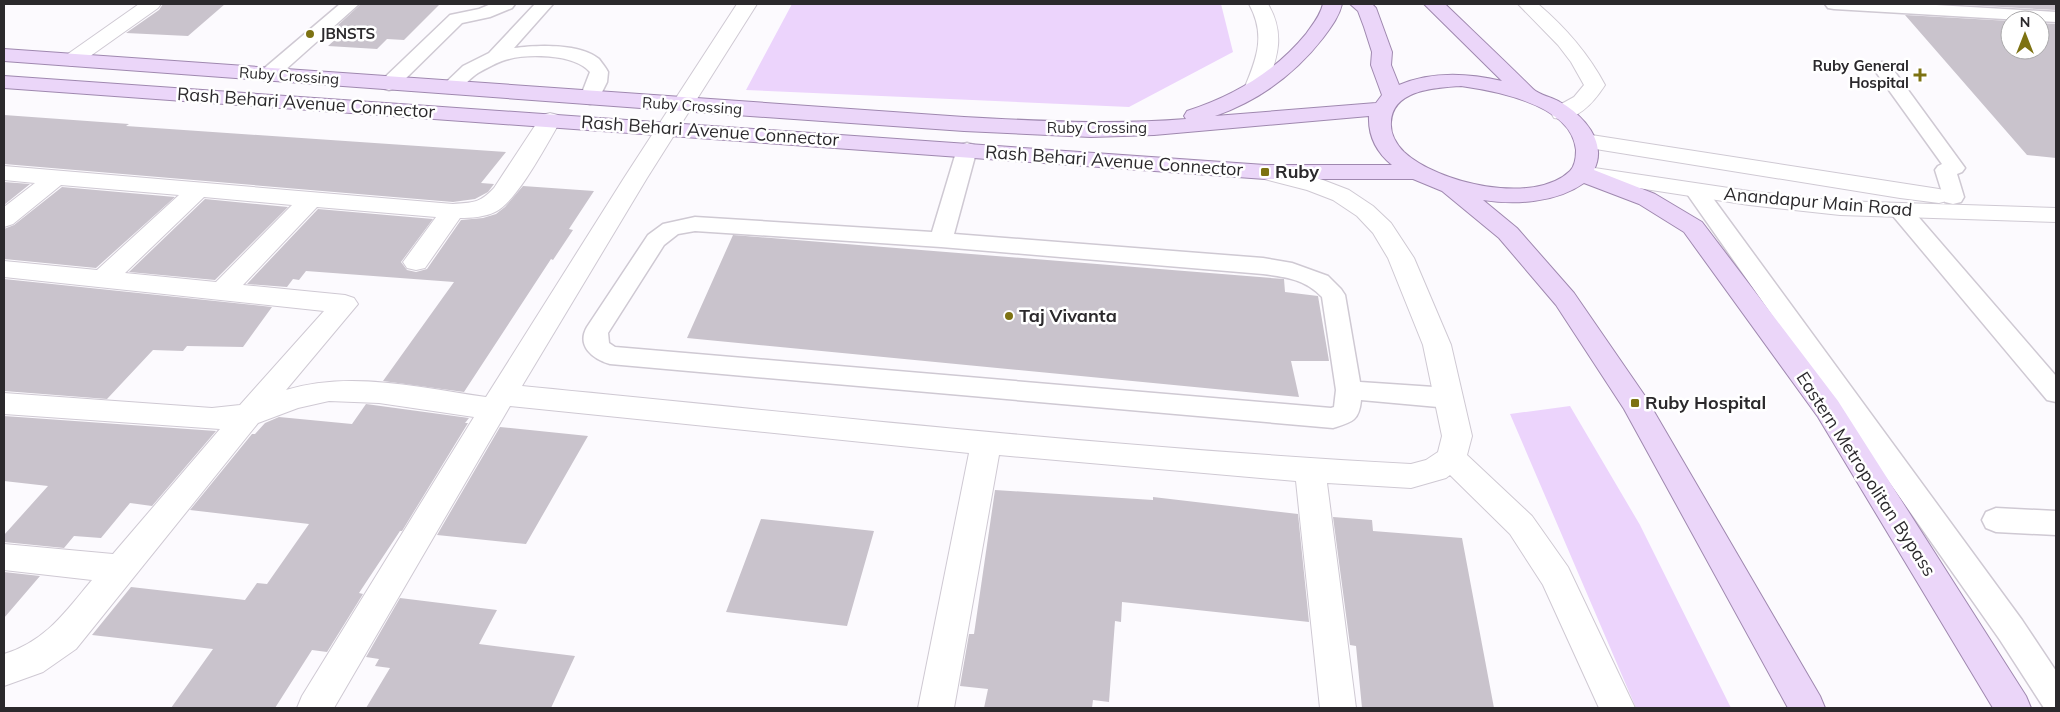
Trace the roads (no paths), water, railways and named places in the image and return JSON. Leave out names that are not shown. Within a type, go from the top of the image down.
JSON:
[{"type":"main road","points":[[1154,128],[1202,114],[1255,89],[1278,74],[1311,41],[1324,23],[1332,4]]},
{"type":"main road","points":[[1359,4],[1366,8],[1382,52],[1381,66],[1387,103],[1378,124],[1383,140],[1396,157],[1417,172],[1451,186],[1478,193],[1532,194],[1555,189],[1581,173],[1588,155],[1585,140]]},
{"type":"main road","points":[[1434,4],[1472,38],[1524,92],[1543,101]]},
{"type":"main road","name":"Ruby Crossing","points":[[4,55],[590,98],[673,116],[964,124],[1091,130],[1154,128],[1387,103],[1418,85],[1461,80],[1517,91],[1543,101],[1562,113],[1577,126],[1585,140]]},
{"type":"main road","name":"Rash Behari Avenue Connector","points":[[4,82],[550,120],[673,116],[967,149],[1265,172],[1417,172]]},
{"type":"main road","name":"Eastern Metropolitan Bypass","points":[[1581,173],[1647,199],[1692,227],[1828,409],[2013,708]]},
{"type":"main road","points":[[1451,186],[1508,234],[1565,299],[1635,403],[1807,708]]},
{"type":"street","points":[[72,60],[151,4]]},
{"type":"street","points":[[315,708],[498,402],[673,116],[747,4]]},
{"type":"street","points":[[1255,89],[1269,55],[1270,31],[1259,4]]},
{"type":"street","points":[[1526,4],[1558,30],[1583,62],[1594,85],[1582,102],[1562,113]]},
{"type":"street","points":[[4,173],[453,210],[488,207],[503,193],[550,120]]},
{"type":"street","name":"Anandapur Main Road","points":[[1585,140],[1900,191],[2056,213]]},
{"type":"street","points":[[4,403],[212,419],[248,415],[294,398],[329,391],[379,393],[1266,468],[1411,476],[1435,470],[1451,458],[1457,436],[1437,345],[1401,258],[1382,228],[1365,211],[1341,195],[1315,185],[1265,172]]},
{"type":"street","name":"Anandapur Main Road","points":[[1581,173],[1696,191],[1840,208],[2056,213]]},
{"type":"street","points":[[4,219],[56,177]]},
{"type":"street","points":[[103,279],[199,189]]},
{"type":"street","points":[[222,291],[311,199]]},
{"type":"street","points":[[416,262],[453,210]]},
{"type":"street","points":[[4,269],[345,304],[248,415],[64,638],[31,661],[4,670]]},
{"type":"street","points":[[936,708],[986,443]]},
{"type":"street","points":[[1451,458],[1521,525],[1556,577],[1617,708]]},
{"type":"street","points":[[1310,469],[1338,708]]},
{"type":"street","points":[[4,557],[122,569]]},
{"type":"lane","points":[[268,75],[350,4]]},
{"type":"lane","points":[[389,84],[456,19],[484,13],[506,4]]},
{"type":"lane","points":[[496,57],[544,4]]},
{"type":"lane","points":[[1834,4],[2056,17]]},
{"type":"lane","points":[[450,88],[470,70],[496,57],[527,52],[556,52],[571,54],[592,62],[599,72],[590,98]]},
{"type":"lane","points":[[1882,68],[1955,168],[1945,170],[1953,197]]},
{"type":"lane","points":[[941,240],[967,149]]},
{"type":"lane","points":[[1696,191],[2006,622],[2056,698]]},
{"type":"lane","points":[[1901,210],[2044,367],[2056,393]]},
{"type":"lane","points":[[695,224],[941,240],[1263,266],[1292,271],[1320,281],[1333,295],[1349,390],[1348,412],[1333,418],[610,355],[597,347],[596,333],[656,240],[671,228],[695,224]]},
{"type":"lane","points":[[1349,390],[1449,398]]},
{"type":"lane","points":[[1996,520],[2056,523]]},
{"type":"place","name":"JBNSTS","points":[[310,34]]},
{"type":"place","name":"Ruby General Hospital","points":[[1920,75]]},
{"type":"place","name":"Ruby","points":[[1265,172]]},
{"type":"place","name":"Taj Vivanta","points":[[1009,316]]},
{"type":"place","name":"Ruby Hospital","points":[[1635,403]]}]
